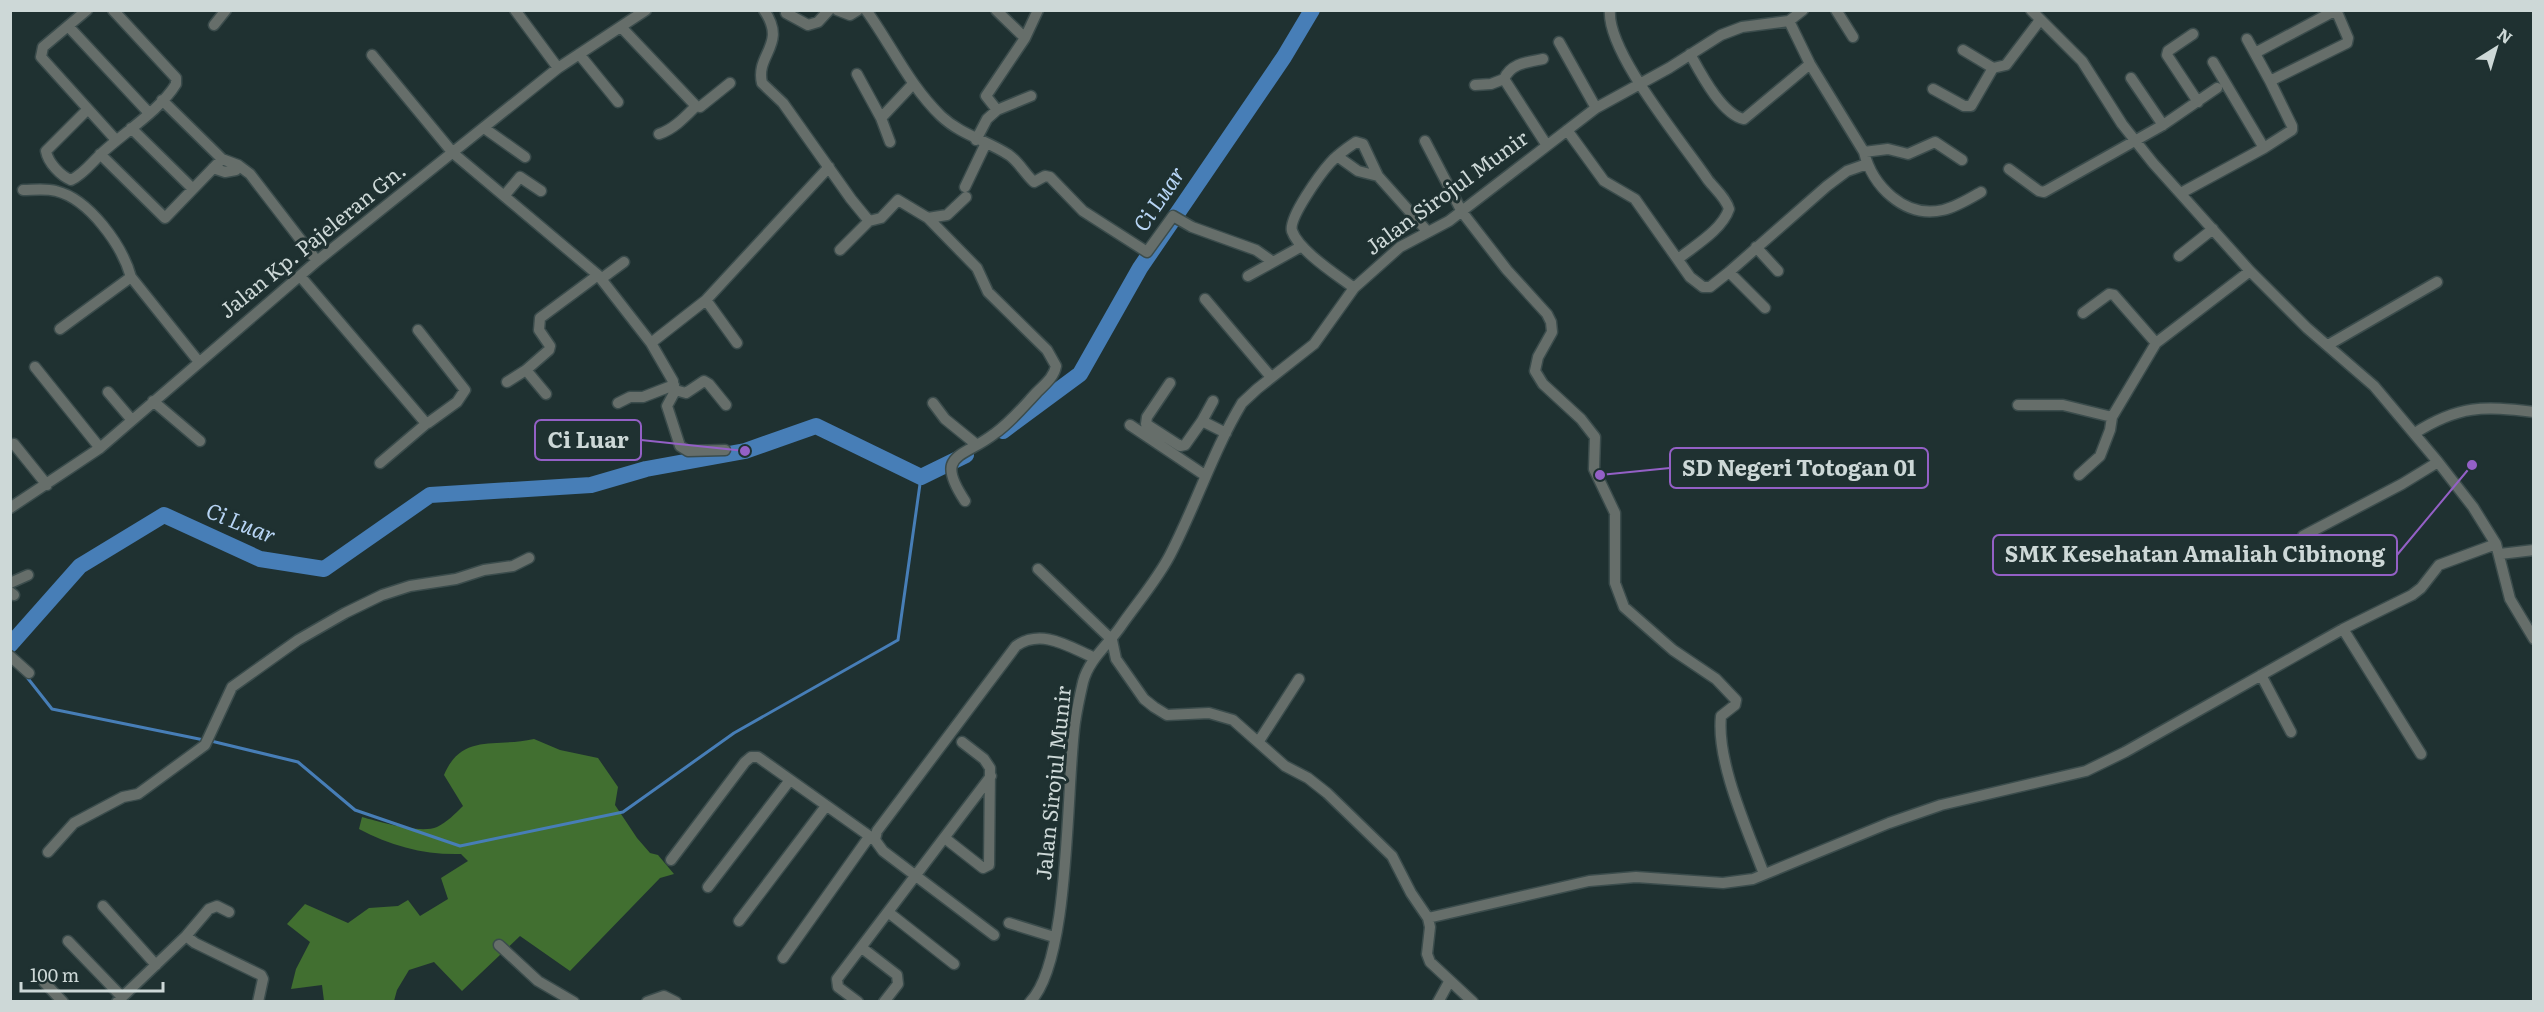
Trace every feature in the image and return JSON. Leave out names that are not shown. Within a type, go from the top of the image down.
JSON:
[{"type":"street","points":[[87,10],[43,47],[41,57],[116,140]]},
{"type":"street","points":[[87,110],[46,152],[47,157],[63,177],[71,180],[78,177],[100,154],[173,90],[176,78],[113,10]]},
{"type":"street","points":[[214,25],[226,10]]},
{"type":"street","points":[[515,10],[558,68]]},
{"type":"street","points":[[764,10],[774,32],[771,49],[761,68],[762,83],[783,103],[869,220]]},
{"type":"street","points":[[786,13],[808,25],[818,22],[829,10]]},
{"type":"street","points":[[837,10],[850,15],[858,10]]},
{"type":"street","points":[[866,10],[913,84],[942,117],[1012,158],[1033,182],[1046,176],[1050,177],[1083,211],[1148,252],[1173,216],[1192,227],[1256,250],[1273,262]]},
{"type":"street","points":[[996,10],[1025,38]]},
{"type":"street","points":[[997,110],[986,96],[1025,38],[1038,10]]},
{"type":"street","points":[[1610,10],[1611,23],[1639,83],[1729,209],[1725,218],[1715,229],[1678,259]]},
{"type":"street","name":"Jalan Sirojul Munir","points":[[1036,999],[1049,967],[1054,938],[1067,845],[1075,723],[1084,679],[1095,658],[1112,640],[1169,556],[1242,403],[1314,344],[1353,288],[1400,247],[1462,212],[1546,144],[1596,108],[1733,30],[1789,21],[1803,10]]},
{"type":"street","points":[[1836,10],[1853,37]]},
{"type":"street","points":[[2031,10],[2082,61],[2111,109],[2135,140],[2250,271],[2374,386],[2415,433],[2473,507],[2498,549],[2510,599],[2534,639]]},
{"type":"street","points":[[2255,53],[2336,10],[2348,38],[2347,43],[2270,81]]},
{"type":"street","name":"Jalan Kp. Pajeleran Gn.","points":[[10,508],[100,448],[317,261],[558,68],[622,28],[642,12]]},
{"type":"street","points":[[1964,50],[1993,68],[2003,67],[2040,20]]},
{"type":"street","points":[[1789,21],[1809,64],[1864,152],[1867,164],[1877,182],[1888,194],[1911,207],[1941,210],[1981,192]]},
{"type":"street","points":[[68,26],[149,113]]},
{"type":"street","points":[[622,28],[696,106],[706,104],[730,83]]},
{"type":"street","points":[[2193,34],[2168,51],[2167,55],[2198,102]]},
{"type":"street","points":[[2181,193],[2264,148],[2291,131],[2293,127],[2247,39]]},
{"type":"street","points":[[1559,42],[1596,108]]},
{"type":"street","points":[[579,54],[618,102]]},
{"type":"street","points":[[1690,54],[1718,99],[1735,115],[1744,119],[1809,64]]},
{"type":"street","points":[[372,55],[453,153],[600,277],[651,343],[674,388]]},
{"type":"street","points":[[1475,84],[1491,84],[1504,79],[1515,66],[1543,59]]},
{"type":"street","points":[[2213,62],[2264,148]]},
{"type":"street","points":[[1933,89],[1964,106],[1971,106],[1993,68]]},
{"type":"street","points":[[857,74],[881,118],[890,142]]},
{"type":"street","points":[[2131,78],[2163,125]]},
{"type":"street","points":[[1504,79],[1546,144]]},
{"type":"street","points":[[881,118],[913,84]]},
{"type":"street","points":[[2009,169],[2042,192],[2163,125],[2217,88]]},
{"type":"street","points":[[928,218],[947,215],[965,192],[987,119],[997,110],[1031,96]]},
{"type":"street","points":[[162,100],[222,159],[238,165],[250,174],[317,261]]},
{"type":"street","points":[[659,134],[667,132],[679,123],[696,106]]},
{"type":"street","points":[[131,128],[193,189]]},
{"type":"street","points":[[484,128],[525,157]]},
{"type":"street","points":[[1566,130],[1604,180],[1635,199],[1690,277],[1703,286],[1710,287],[1834,181],[1847,171],[1867,164]]},
{"type":"street","points":[[1425,141],[1462,212],[1507,270],[1542,307],[1551,322],[1551,332],[1538,357],[1535,371],[1543,384],[1581,419],[1594,437],[1594,469],[1615,513],[1615,583],[1624,607],[1673,650],[1716,679],[1736,700],[1735,705],[1721,716],[1721,732],[1734,795],[1764,874]]},
{"type":"street","points":[[1353,288],[1302,246],[1292,232],[1293,221],[1313,186],[1338,156],[1356,142],[1361,142],[1378,176],[1428,232]]},
{"type":"street","points":[[1864,152],[1888,149],[1912,153],[1935,142],[1962,160]]},
{"type":"street","points":[[100,154],[165,218],[222,159]]},
{"type":"street","points":[[1338,156],[1358,171],[1378,176]]},
{"type":"street","points":[[213,168],[231,171],[236,170],[238,165]]},
{"type":"street","points":[[651,343],[706,300],[829,167]]},
{"type":"street","points":[[504,196],[520,177],[541,191]]},
{"type":"street","points":[[23,190],[55,190],[77,200],[120,248],[131,277],[199,362]]},
{"type":"street","points":[[840,250],[869,220],[881,218],[898,200],[928,218],[977,267],[988,292],[1047,350],[1056,366],[1053,376],[1016,418],[977,445],[963,451],[954,461],[952,482],[965,501]]},
{"type":"street","points":[[2179,256],[2213,229]]},
{"type":"street","points":[[1248,276],[1302,246]]},
{"type":"street","points":[[1756,247],[1778,271]]},
{"type":"street","points":[[507,382],[526,370],[550,348],[539,330],[540,318],[624,262]]},
{"type":"street","points":[[2079,475],[2100,456],[2110,430],[2112,417],[2156,343],[2250,271]]},
{"type":"street","points":[[1729,272],[1765,308]]},
{"type":"street","points":[[300,276],[427,423]]},
{"type":"street","points":[[60,329],[131,277]]},
{"type":"street","points":[[2328,345],[2437,282]]},
{"type":"street","points":[[2083,313],[2109,294],[2114,295],[2156,343]]},
{"type":"street","points":[[1205,299],[1271,377]]},
{"type":"street","points":[[706,300],[737,343]]},
{"type":"street","points":[[380,463],[427,423],[457,402],[465,390],[418,330]]},
{"type":"street","points":[[34,367],[100,448]]},
{"type":"street","points":[[526,370],[546,394]]},
{"type":"street","points":[[618,404],[630,397],[649,395],[674,388],[686,393],[704,381],[726,405]]},
{"type":"street","points":[[1170,383],[1147,417],[1146,424],[1180,446],[1185,445],[1202,422],[1213,401]]},
{"type":"street","points":[[674,388],[666,406],[680,446],[688,451],[725,450]]},
{"type":"street","points":[[108,392],[131,419]]},
{"type":"street","points":[[153,401],[200,441]]},
{"type":"street","points":[[933,403],[945,419],[977,445]]},
{"type":"street","points":[[2018,405],[2063,405],[2112,417]]},
{"type":"street","points":[[2415,433],[2444,416],[2472,409],[2499,408],[2534,412]]},
{"type":"street","points":[[1202,422],[1226,433]]},
{"type":"street","points":[[1130,425],[1206,476]]},
{"type":"street","points":[[14,444],[46,485]]},
{"type":"street","points":[[2303,536],[2402,484],[2438,462]]},
{"type":"street","points":[[1428,918],[1589,881],[1636,878],[1723,883],[1754,879],[1889,823],[1941,805],[2086,771],[2125,752],[2343,629],[2412,595],[2421,588],[2439,565],[2498,549],[2534,550]]},
{"type":"street","points":[[48,852],[74,824],[123,797],[138,794],[205,745],[232,687],[298,640],[382,595],[410,586],[456,579],[484,570],[513,566],[529,558]]},
{"type":"street","points":[[1038,569],[1112,640],[1116,659],[1144,699],[1173,716],[1209,713],[1227,716],[1259,741],[1285,766],[1327,793],[1392,856],[1428,918],[1430,927],[1427,954],[1430,962],[1473,1002]]},
{"type":"street","points":[[10,583],[28,575]]},
{"type":"street","points":[[2343,629],[2421,754]]},
{"type":"street","points":[[783,958],[1016,646],[1035,637],[1051,640],[1095,658]]},
{"type":"street","points":[[10,656],[29,673]]},
{"type":"street","points":[[2261,675],[2291,732]]},
{"type":"street","points":[[1259,741],[1299,679]]},
{"type":"street","points":[[945,839],[984,868],[989,865],[991,776],[988,764],[962,742]]},
{"type":"street","points":[[670,860],[745,762],[751,757],[758,758],[872,838],[883,851],[916,877],[994,934]]},
{"type":"street","points":[[858,1002],[836,983],[991,776]]},
{"type":"street","points":[[708,887],[790,780]]},
{"type":"street","points":[[973,800],[990,812]]},
{"type":"street","points":[[739,921],[826,806]]},
{"type":"street","points":[[103,906],[156,965]]},
{"type":"street","points":[[68,941],[119,999],[186,936],[212,907],[229,912]]},
{"type":"street","points":[[888,912],[954,964]]},
{"type":"street","points":[[1009,923],[1054,938]]},
{"type":"street","points":[[186,936],[195,943],[261,975],[263,979],[258,1002]]},
{"type":"street","points":[[499,945],[538,981],[574,1002]]},
{"type":"street","points":[[862,948],[897,975],[898,984],[884,1002]]},
{"type":"street","points":[[44,982],[63,1002]]},
{"type":"street","points":[[1438,1002],[1449,982]]},
{"type":"street","points":[[647,1002],[664,996],[676,1002]]},
{"type":"green space","points":[[534,739],[560,750],[598,758],[618,787],[615,805],[637,838],[650,853],[658,855],[674,874],[660,878],[570,971],[520,936],[462,991],[434,962],[409,970],[397,990],[394,1001],[324,1001],[322,985],[291,989],[296,969],[310,942],[287,924],[305,904],[348,923],[369,908],[398,906],[408,900],[420,916],[448,899],[441,878],[468,861],[461,854],[421,851],[383,840],[359,829],[362,817],[411,828],[437,827],[463,806],[444,775],[460,752],[482,744]]},
{"type":"waterway","name":"Ci Luar","points":[[1003,431],[1080,374],[1140,268],[1284,57],[1312,10]]},
{"type":"waterway","name":"Ci Luar","points":[[10,645],[80,566],[164,515],[260,559],[324,569],[430,495],[591,485],[646,469],[745,451],[816,426],[921,477],[966,455]]},
{"type":"waterway","points":[[211,741],[298,762],[355,810],[460,846],[623,812],[734,733],[898,640],[921,477]]},
{"type":"waterway","points":[[26,676],[52,709],[204,740]]},
{"type":"place","name":"Ci Luar","points":[[745,451]]},
{"type":"place","name":"SMK Kesehatan Amaliah Cibinong","points":[[2472,465]]},
{"type":"place","name":"SD Negeri Totogan 01","points":[[1600,475]]}]
